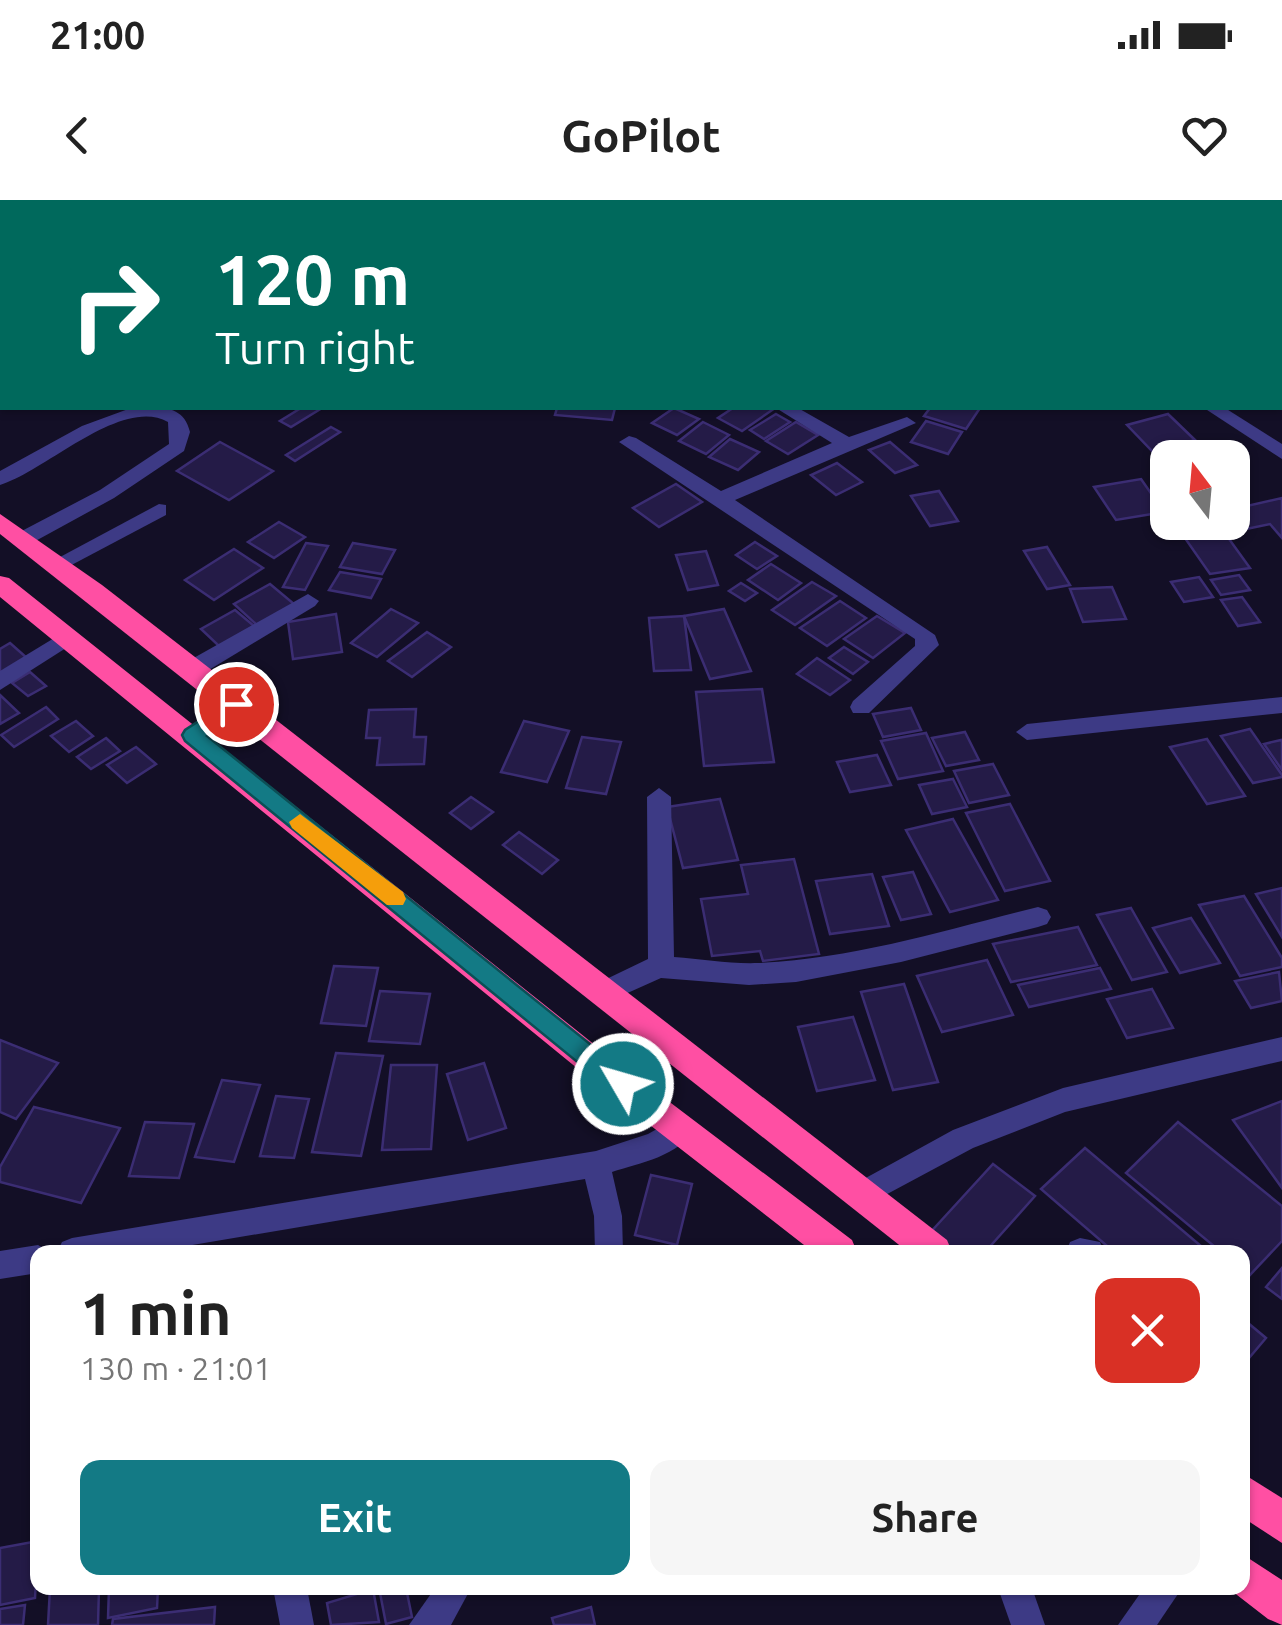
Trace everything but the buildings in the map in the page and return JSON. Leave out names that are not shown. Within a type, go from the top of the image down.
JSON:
[{"type":"highway","points":[[12,531],[926,1245]]},
{"type":"highway","points":[[0,584],[831,1245]]},
{"type":"highway","points":[[192,735],[236,704]]},
{"type":"highway","points":[[1250,1498],[1282,1523]]},
{"type":"highway","points":[[1250,1580],[1282,1606]]},
{"type":"street","points":[[0,479],[128,412],[163,410],[174,416],[180,427],[177,447],[148,469],[12,531]]},
{"type":"street","points":[[788,410],[847,444]]},
{"type":"street","points":[[1216,410],[1282,454]]},
{"type":"street","points":[[720,499],[847,444],[907,424]]},
{"type":"street","points":[[629,442],[924,635],[928,645],[923,651],[860,707]]},
{"type":"street","points":[[56,564],[160,510]]},
{"type":"street","points":[[191,670],[308,601]]},
{"type":"street","points":[[0,682],[69,636]]},
{"type":"street","points":[[1028,732],[1282,705]]},
{"type":"street","points":[[659,798],[662,966]]},
{"type":"street","points":[[603,993],[646,970],[662,966],[758,974],[803,970],[860,961],[1038,917]]},
{"type":"street","points":[[864,1194],[963,1139],[1063,1100],[1282,1049]]},
{"type":"street","points":[[162,1245],[201,1242],[596,1164],[657,1144],[680,1128]]},
{"type":"street","points":[[596,1164],[608,1216],[609,1245]]},
{"type":"street","points":[[0,1266],[30,1260]]},
{"type":"street","points":[[291,1595],[297,1625]]},
{"type":"street","points":[[426,1625],[437,1616],[450,1595]]},
{"type":"street","points":[[1017,1595],[1028,1625]]},
{"type":"street","points":[[1135,1625],[1159,1595]]},
{"type":"slow traffic","points":[[300,822],[395,899]]},
{"type":"route","points":[[236,704],[192,735],[623,1084]]}]
